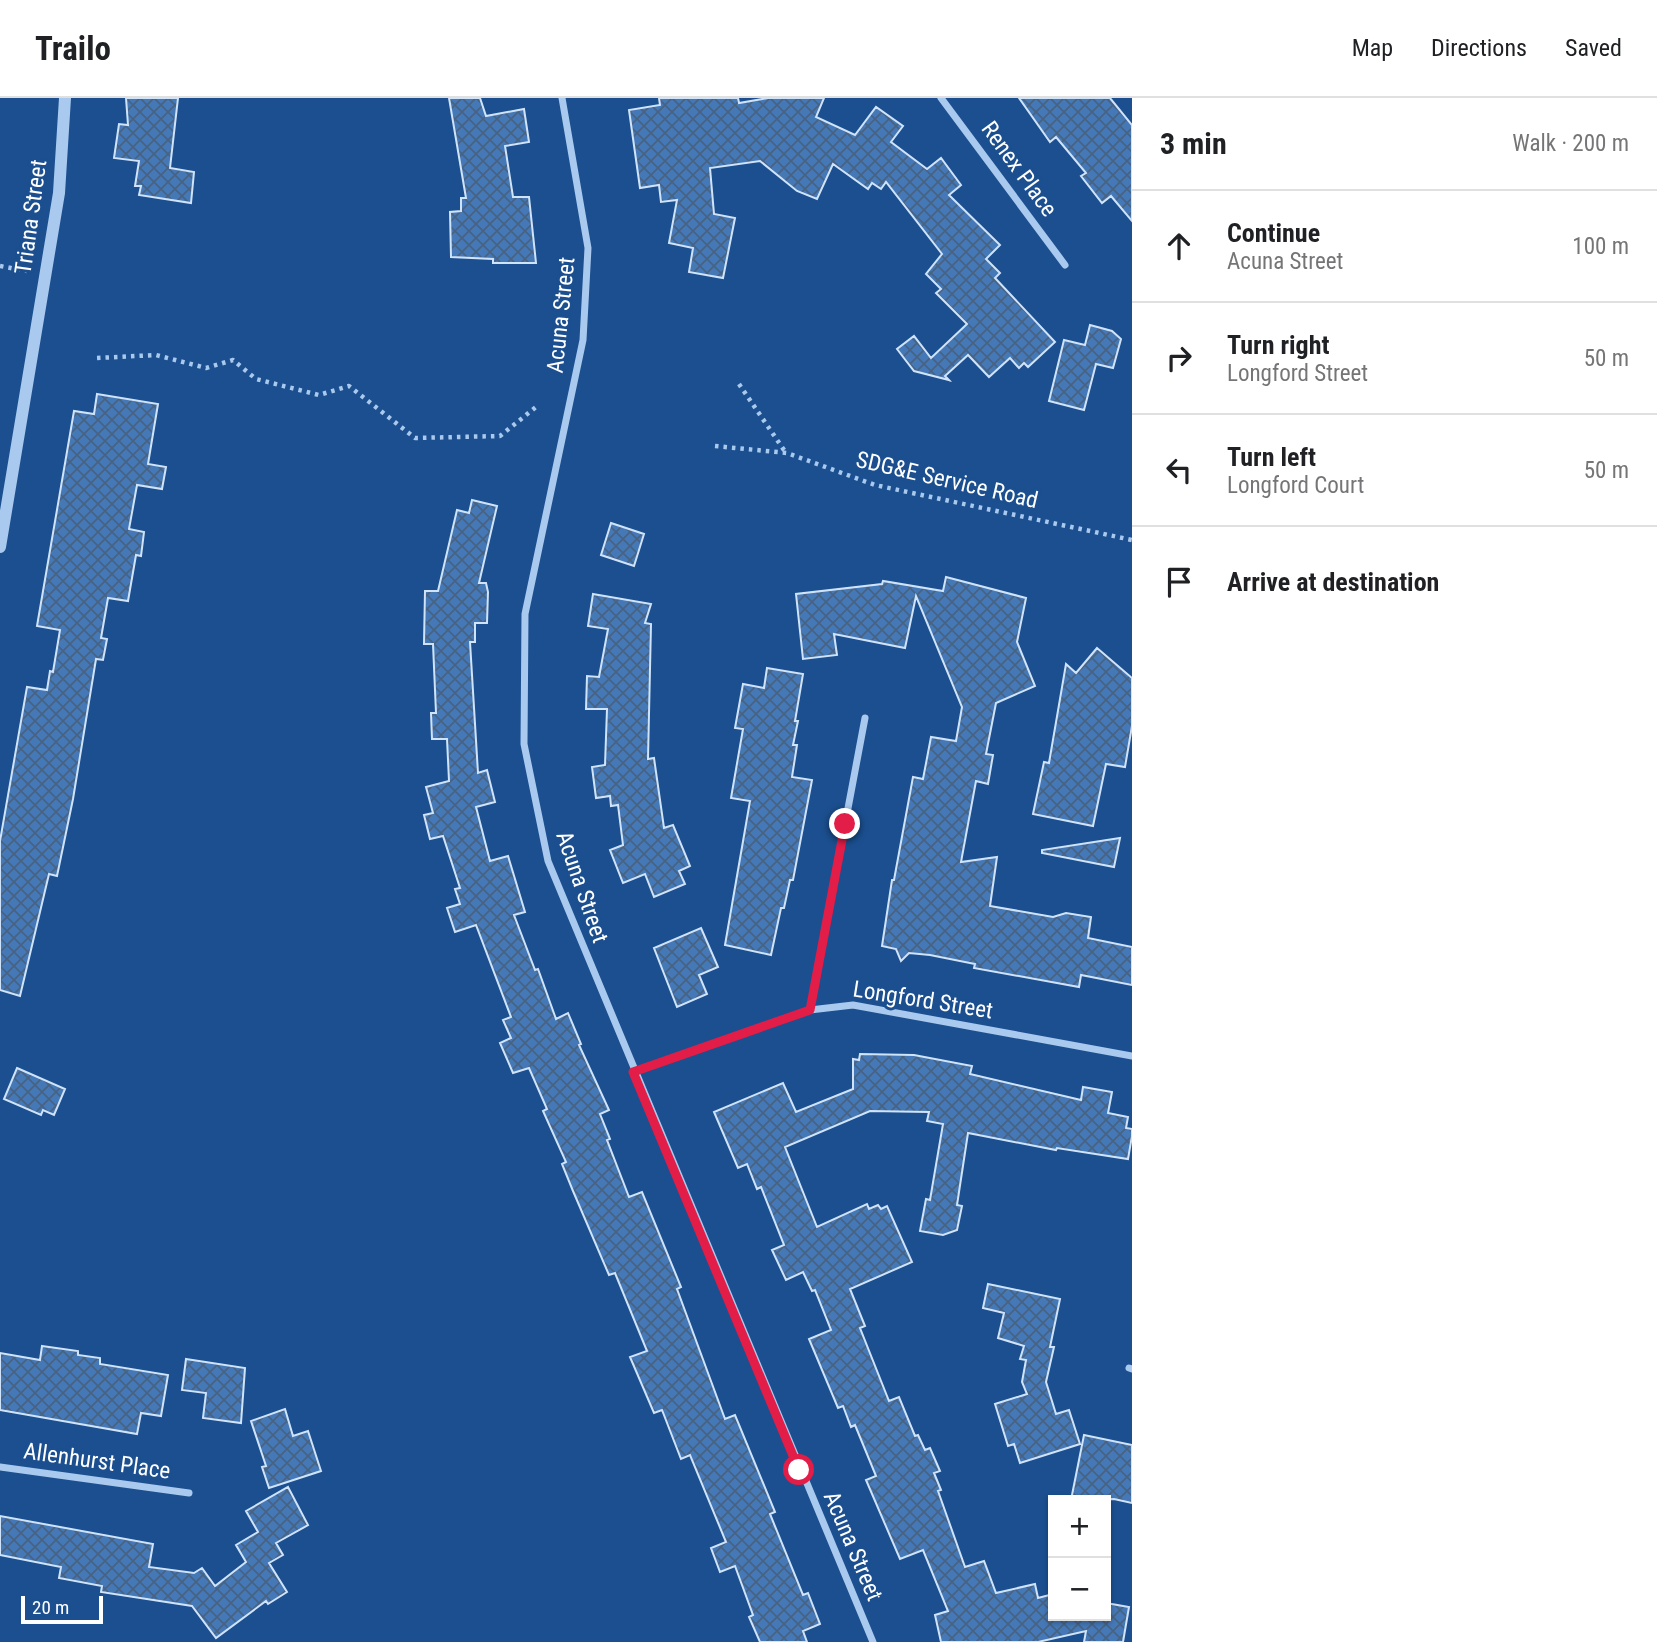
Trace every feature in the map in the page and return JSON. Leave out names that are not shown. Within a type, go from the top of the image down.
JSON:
[{"type":"street","name":"Triana Street","points":[[0,547],[3,515],[59,193],[65,98]]},
{"type":"street","name":"Acuna Street","points":[[562,98],[588,248],[583,340],[525,614],[524,744],[548,862],[633,1072],[873,1642]]},
{"type":"street","name":"Renex Place","points":[[942,98],[1065,265]]},
{"type":"street","points":[[810,1010],[865,718]]},
{"type":"street","name":"Longford Street","points":[[633,1072],[810,1010],[853,1005],[1132,1056]]},
{"type":"street","name":"Allenhurst Place","points":[[0,1467],[189,1493]]},
{"type":"path","points":[[0,266],[46,274]]},
{"type":"path","points":[[97,358],[156,355],[206,368],[233,360],[256,379],[318,395],[349,386],[415,438],[500,436],[536,407]]},
{"type":"path","points":[[739,384],[787,453]]},
{"type":"path","name":"SDG&E Service Road","points":[[715,446],[787,453],[875,485],[1132,540]]},
{"type":"building","points":[[126,98],[178,98],[170,168],[194,172],[191,203],[139,195],[141,186],[135,186],[139,161],[114,158],[119,124],[128,125]]},
{"type":"building","points":[[449,98],[480,98],[486,116],[524,109],[529,142],[505,146],[513,197],[529,197],[536,263],[493,263],[493,259],[451,257],[450,212],[461,211],[461,198],[466,198]]},
{"type":"building","points":[[659,98],[738,98],[739,103],[768,98],[824,98],[816,117],[855,135],[876,107],[903,126],[891,142],[927,169],[941,158],[961,185],[949,195],[1000,245],[986,259],[1000,273],[995,278],[1055,342],[1028,367],[1024,363],[1019,368],[1010,358],[989,377],[968,355],[945,376],[949,380],[914,371],[897,349],[914,336],[931,358],[967,324],[936,293],[941,289],[926,274],[942,254],[886,182],[881,189],[872,183],[868,189],[833,164],[817,199],[797,191],[760,161],[710,168],[714,214],[735,218],[723,278],[689,272],[693,248],[669,243],[677,200],[661,202],[659,185],[640,188],[629,110],[660,105]]},
{"type":"building","points":[[1019,98],[1110,98],[1132,125],[1132,221],[1111,196],[1102,203],[1081,176],[1086,173],[1056,137],[1050,142]]},
{"type":"building","points":[[1090,325],[1112,331],[1121,339],[1113,368],[1096,364],[1084,410],[1049,401],[1064,340],[1085,345]]},
{"type":"building","points":[[97,394],[158,404],[148,464],[166,467],[162,489],[137,485],[129,529],[144,532],[141,556],[136,555],[128,601],[108,598],[101,638],[107,639],[103,660],[96,659],[73,799],[57,876],[49,874],[20,996],[0,990],[0,841],[27,687],[47,690],[50,671],[53,672],[60,630],[37,626],[74,411],[94,414]]},
{"type":"building","points":[[472,500],[497,506],[479,583],[486,583],[488,592],[487,623],[475,623],[475,642],[470,642],[478,773],[487,770],[495,802],[476,807],[490,861],[508,856],[525,912],[514,915],[535,970],[538,969],[556,1019],[568,1013],[581,1044],[579,1045],[609,1110],[600,1114],[629,1197],[642,1192],[681,1287],[677,1289],[725,1419],[735,1415],[775,1512],[770,1514],[803,1595],[808,1593],[820,1624],[803,1631],[807,1642],[760,1642],[749,1617],[753,1615],[735,1566],[720,1572],[711,1548],[726,1542],[690,1455],[681,1459],[662,1410],[654,1413],[630,1357],[647,1351],[615,1273],[609,1275],[573,1191],[562,1164],[566,1162],[543,1111],[547,1109],[529,1068],[513,1073],[500,1043],[511,1038],[503,1020],[511,1017],[476,925],[455,932],[447,908],[460,904],[455,889],[460,888],[443,836],[430,839],[424,815],[433,813],[426,787],[449,781],[447,739],[432,739],[431,713],[436,713],[433,644],[424,644],[425,591],[438,591],[457,510],[469,513]]},
{"type":"building","points":[[611,523],[644,534],[634,566],[601,555]]},
{"type":"building","points":[[946,577],[1026,598],[1017,642],[1035,686],[996,703],[986,754],[993,755],[988,784],[976,781],[961,862],[997,857],[990,906],[1053,917],[1066,913],[1091,917],[1088,938],[1132,947],[1132,985],[1081,975],[1079,987],[974,968],[975,964],[930,955],[909,953],[901,961],[896,949],[882,946],[913,777],[923,779],[931,737],[956,741],[962,707],[916,596],[905,648],[834,634],[837,655],[803,659],[796,594],[882,584],[883,581],[943,591]]},
{"type":"building","points":[[593,594],[651,604],[645,623],[651,624],[648,759],[654,758],[664,828],[673,825],[690,866],[679,871],[685,884],[654,897],[645,874],[623,883],[610,850],[623,845],[618,805],[611,806],[610,796],[596,798],[592,767],[605,765],[607,709],[586,709],[587,676],[599,677],[608,629],[588,626]]},
{"type":"building","points":[[1097,648],[1132,678],[1132,726],[1125,767],[1106,764],[1093,826],[1033,814],[1044,762],[1049,763],[1066,664],[1076,673]]},
{"type":"building","points":[[767,668],[803,674],[795,721],[798,721],[793,745],[797,745],[792,777],[812,780],[793,880],[790,880],[784,908],[781,908],[771,955],[725,945],[750,801],[731,798],[743,729],[735,728],[743,684],[764,688]]},
{"type":"building","points":[[1120,838],[1114,867],[1042,853],[1042,850]]},
{"type":"building","points":[[701,928],[718,967],[699,975],[707,994],[677,1007],[654,948]]},
{"type":"building","points":[[860,1054],[914,1055],[972,1066],[970,1074],[1081,1100],[1083,1087],[1112,1092],[1108,1113],[1128,1117],[1126,1128],[1132,1129],[1132,1136],[1128,1159],[1057,1148],[1056,1150],[968,1133],[957,1205],[962,1206],[957,1230],[943,1235],[920,1231],[926,1199],[930,1200],[943,1124],[927,1121],[929,1112],[870,1111],[785,1147],[817,1227],[867,1204],[869,1209],[878,1205],[881,1209],[887,1206],[912,1262],[850,1289],[865,1326],[860,1328],[889,1401],[899,1397],[915,1436],[918,1435],[925,1450],[930,1448],[940,1471],[934,1473],[941,1490],[938,1491],[965,1567],[984,1561],[996,1593],[1035,1584],[1038,1598],[1048,1595],[1048,1621],[1111,1621],[1111,1604],[1129,1607],[1123,1642],[1084,1642],[1086,1631],[1038,1642],[941,1642],[935,1615],[948,1611],[923,1550],[900,1559],[866,1480],[876,1476],[855,1425],[851,1427],[843,1406],[838,1408],[809,1339],[831,1330],[815,1290],[812,1291],[803,1272],[786,1280],[772,1250],[784,1245],[761,1187],[757,1189],[747,1164],[738,1168],[714,1112],[783,1083],[796,1112],[853,1089],[853,1059],[859,1060]]},
{"type":"building","points":[[17,1068],[65,1089],[54,1115],[43,1110],[41,1115],[4,1099]]},
{"type":"building","points":[[988,1284],[1060,1299],[1046,1382],[1056,1414],[1069,1410],[1080,1444],[1020,1463],[1014,1444],[1008,1446],[995,1404],[1027,1394],[1022,1382],[1026,1360],[1020,1359],[1024,1346],[998,1338],[1004,1313],[983,1308]]},
{"type":"building","points":[[42,1346],[78,1351],[78,1355],[100,1358],[100,1364],[168,1375],[161,1416],[141,1413],[137,1434],[0,1410],[0,1353],[40,1360]]},
{"type":"building","points":[[186,1359],[245,1368],[241,1423],[203,1418],[206,1393],[182,1390]]},
{"type":"building","points":[[285,1409],[293,1436],[308,1431],[321,1471],[269,1488],[262,1467],[266,1466],[251,1421]]},
{"type":"building","points":[[1084,1435],[1132,1445],[1132,1503],[1111,1499],[1111,1495],[1072,1495]]},
{"type":"building","points":[[288,1487],[308,1525],[276,1543],[283,1555],[269,1563],[287,1592],[268,1604],[266,1601],[216,1638],[192,1606],[101,1592],[102,1586],[59,1578],[61,1567],[0,1555],[0,1516],[153,1544],[149,1567],[194,1573],[202,1568],[215,1586],[246,1562],[236,1545],[258,1532],[246,1511]]},
{"type":"route","points":[[799,1470],[633,1072],[810,1010],[845,824]]}]
